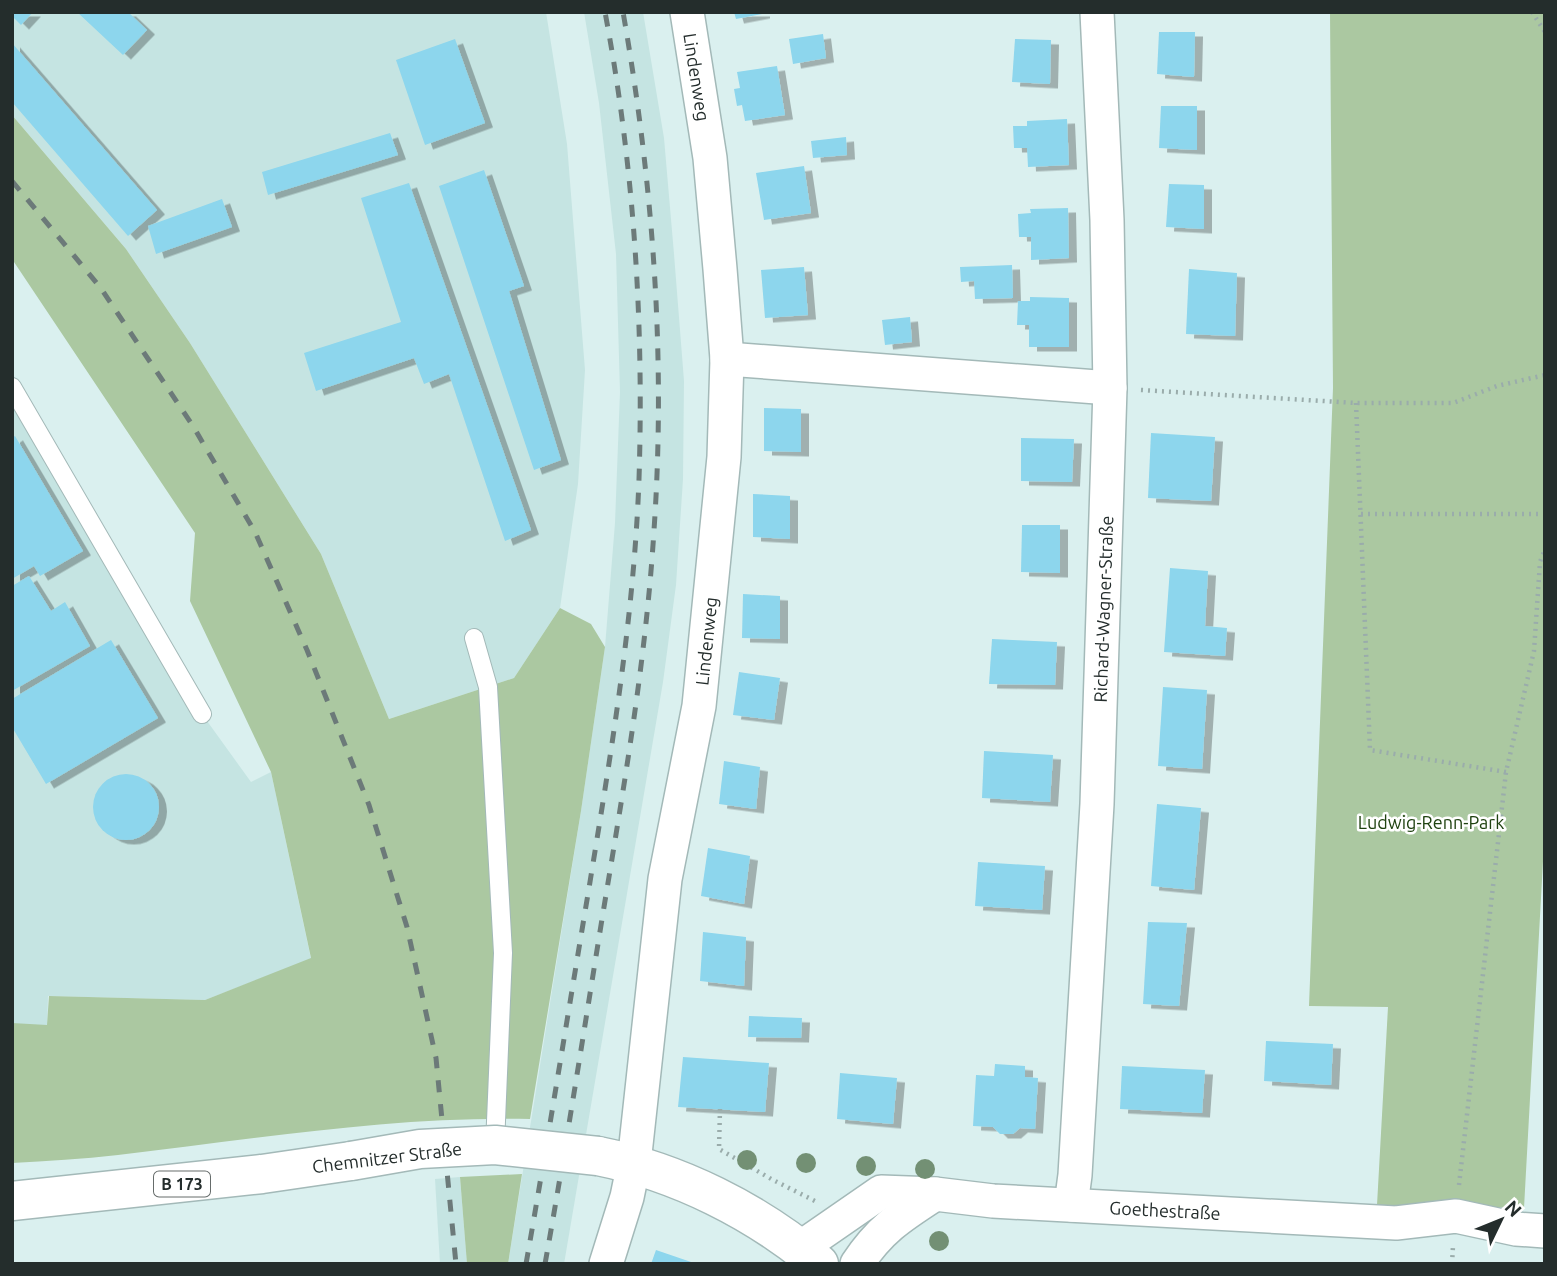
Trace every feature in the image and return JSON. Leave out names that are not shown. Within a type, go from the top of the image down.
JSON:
[{"type":"main road","name":"Chemnitzer Straße","points":[[12,1202],[237,1178],[420,1149],[495,1145],[616,1160],[691,1185],[755,1217],[809,1256]]},
{"type":"street","name":"Lindenweg","points":[[606,1264],[627,1197],[616,1160],[665,879],[699,706],[724,457],[727,359],[710,158],[687,12]]},
{"type":"street","name":"Richard-Wagner-Straße","points":[[1071,1205],[1097,804],[1110,388],[1107,220],[1097,12]]},
{"type":"street","points":[[727,359],[1110,388]]},
{"type":"street","name":"Goethestraße","points":[[809,1256],[881,1192],[935,1194],[993,1201],[1396,1223],[1456,1216],[1531,1230]]},
{"type":"street","points":[[857,1264],[890,1223],[935,1194]]},
{"type":"street","name":"Goethestraße","points":[[1396,1223],[1454,1239],[1531,1230]]},
{"type":"lane","points":[[12,387],[202,714]]},
{"type":"lane","points":[[474,638],[488,687],[502,939],[495,1145]]},
{"type":"path","points":[[1532,12],[1545,32]]},
{"type":"path","points":[[1110,388],[1356,403],[1453,403],[1497,386],[1545,375]]},
{"type":"path","points":[[1356,403],[1370,750],[1506,772]]},
{"type":"path","points":[[1361,514],[1545,514]]},
{"type":"path","points":[[1456,1216],[1506,772],[1534,651],[1540,562],[1545,549]]},
{"type":"path","points":[[720,1109],[719,1149],[772,1180],[816,1201]]},
{"type":"shaded area","points":[[12,12],[546,12],[567,144],[585,370],[578,484],[560,608],[514,678],[389,719],[321,554],[190,343],[126,249],[12,115]]},
{"type":"shaded area","points":[[584,12],[643,12],[664,138],[674,254],[684,381],[683,479],[676,585],[663,682],[564,1264],[508,1264],[605,647],[615,523],[620,392],[616,254],[599,103]]},
{"type":"shaded area","points":[[12,387],[202,714],[251,782],[271,772],[311,959],[205,1000],[48,996],[47,1030],[12,1027]]},
{"type":"shaded area","points":[[460,1177],[467,1264],[440,1264],[435,1179]]},
{"type":"green space","name":"Ludwig-Renn-Park","points":[[1330,12],[1545,12],[1545,825],[1524,1208],[1377,1205],[1388,1007],[1309,1006],[1333,388]]},
{"type":"green space","points":[[12,115],[126,249],[190,343],[321,554],[389,719],[514,678],[560,608],[591,624],[605,647],[530,1119],[375,1125],[105,1156],[12,1163],[12,1023],[47,1025],[49,996],[205,1000],[311,958],[271,772],[190,601],[195,533],[12,259]]},
{"type":"green space","points":[[522,1174],[508,1264],[467,1264],[460,1177]]},
{"type":"building","points":[[12,12],[33,12],[21,25],[12,16]]},
{"type":"building","points":[[77,12],[128,12],[147,30],[123,55]]},
{"type":"building","points":[[734,12],[762,12],[762,14],[736,19]]},
{"type":"building","points":[[1159,32],[1195,32],[1194,77],[1157,74]]},
{"type":"building","points":[[823,34],[826,58],[793,64],[789,39]]},
{"type":"building","points":[[455,39],[485,123],[425,145],[396,60]]},
{"type":"building","points":[[1015,39],[1051,40],[1050,84],[1012,82]]},
{"type":"building","points":[[12,43],[157,210],[128,236],[12,102]]},
{"type":"building","points":[[777,66],[785,115],[745,121],[742,105],[737,106],[734,89],[740,88],[737,72]]},
{"type":"building","points":[[1161,106],[1197,106],[1197,150],[1159,148]]},
{"type":"building","points":[[1067,119],[1069,165],[1028,167],[1027,148],[1014,148],[1013,126],[1027,126],[1027,121]]},
{"type":"building","points":[[390,133],[398,155],[268,195],[262,172]]},
{"type":"building","points":[[846,137],[847,155],[813,158],[811,141]]},
{"type":"building","points":[[804,166],[811,213],[764,220],[756,173]]},
{"type":"building","points":[[484,170],[524,286],[509,291],[561,460],[534,470],[439,186]]},
{"type":"building","points":[[409,183],[531,530],[505,541],[449,374],[424,384],[414,358],[316,391],[304,353],[401,322],[361,198]]},
{"type":"building","points":[[1169,184],[1204,185],[1204,229],[1166,227]]},
{"type":"building","points":[[222,199],[232,227],[156,254],[148,226]]},
{"type":"building","points":[[1068,208],[1069,258],[1031,260],[1031,237],[1019,237],[1018,214],[1031,213],[1030,209]]},
{"type":"building","points":[[1012,265],[1013,298],[975,299],[974,281],[961,282],[960,267]]},
{"type":"building","points":[[804,267],[808,315],[765,318],[761,270]]},
{"type":"building","points":[[1189,269],[1237,273],[1235,336],[1186,334]]},
{"type":"building","points":[[1030,297],[1069,298],[1069,347],[1029,347],[1029,325],[1017,325],[1018,301],[1030,301]]},
{"type":"building","points":[[910,317],[912,342],[885,345],[882,320]]},
{"type":"building","points":[[764,408],[801,409],[801,452],[764,451]]},
{"type":"building","points":[[1151,433],[1215,437],[1211,501],[1148,498]]},
{"type":"building","points":[[15,436],[83,551],[40,576],[34,566],[12,579],[12,438]]},
{"type":"building","points":[[1021,438],[1074,439],[1072,482],[1021,481]]},
{"type":"building","points":[[753,494],[790,496],[790,539],[753,537]]},
{"type":"building","points":[[1022,525],[1060,525],[1060,573],[1021,572]]},
{"type":"building","points":[[1170,568],[1208,571],[1205,626],[1227,628],[1225,656],[1164,652]]},
{"type":"building","points":[[29,576],[51,611],[65,602],[90,646],[12,691],[12,586]]},
{"type":"building","points":[[743,594],[780,596],[780,639],[742,638]]},
{"type":"building","points":[[992,639],[1057,642],[1055,685],[989,684]]},
{"type":"building","points":[[111,640],[158,718],[46,784],[12,727],[12,699]]},
{"type":"building","points":[[739,672],[780,678],[774,720],[733,715]]},
{"type":"building","points":[[1163,687],[1207,690],[1202,769],[1158,766]]},
{"type":"building","points":[[984,751],[1053,755],[1050,802],[982,798]]},
{"type":"building","points":[[724,761],[760,767],[756,809],[719,804]]},
{"type":"building","points":[[126,774],[149,784],[159,807],[149,830],[126,840],[103,830],[93,807],[103,784]]},
{"type":"building","points":[[1157,804],[1201,808],[1194,890],[1151,886]]},
{"type":"building","points":[[708,848],[750,856],[744,904],[701,896]]},
{"type":"building","points":[[978,862],[1045,866],[1042,910],[975,906]]},
{"type":"building","points":[[1148,922],[1187,923],[1179,1006],[1143,1004]]},
{"type":"building","points":[[703,932],[746,937],[744,986],[700,981]]},
{"type":"building","points":[[749,1016],[802,1018],[801,1038],[748,1037]]},
{"type":"building","points":[[1266,1041],[1333,1044],[1331,1085],[1264,1081]]},
{"type":"building","points":[[683,1057],[769,1063],[765,1112],[678,1107]]},
{"type":"building","points":[[995,1064],[1025,1066],[1025,1077],[1038,1078],[1035,1129],[1020,1128],[1013,1134],[1000,1134],[993,1127],[973,1126],[976,1075],[994,1076]]},
{"type":"building","points":[[1122,1066],[1205,1070],[1202,1113],[1120,1109]]},
{"type":"building","points":[[840,1073],[897,1078],[893,1124],[837,1119]]},
{"type":"building","points":[[656,1250],[694,1263],[694,1264],[651,1264]]},
{"type":"railway","points":[[526,1264],[613,736],[627,633],[636,531],[640,362],[635,245],[623,128],[605,12]]},
{"type":"railway","points":[[545,1264],[619,818],[646,626],[654,530],[658,400],[654,270],[642,141],[623,12]]},
{"type":"railway","points":[[12,181],[100,287],[193,426],[255,532],[307,650],[369,805],[407,927],[436,1058],[456,1264]]}]
